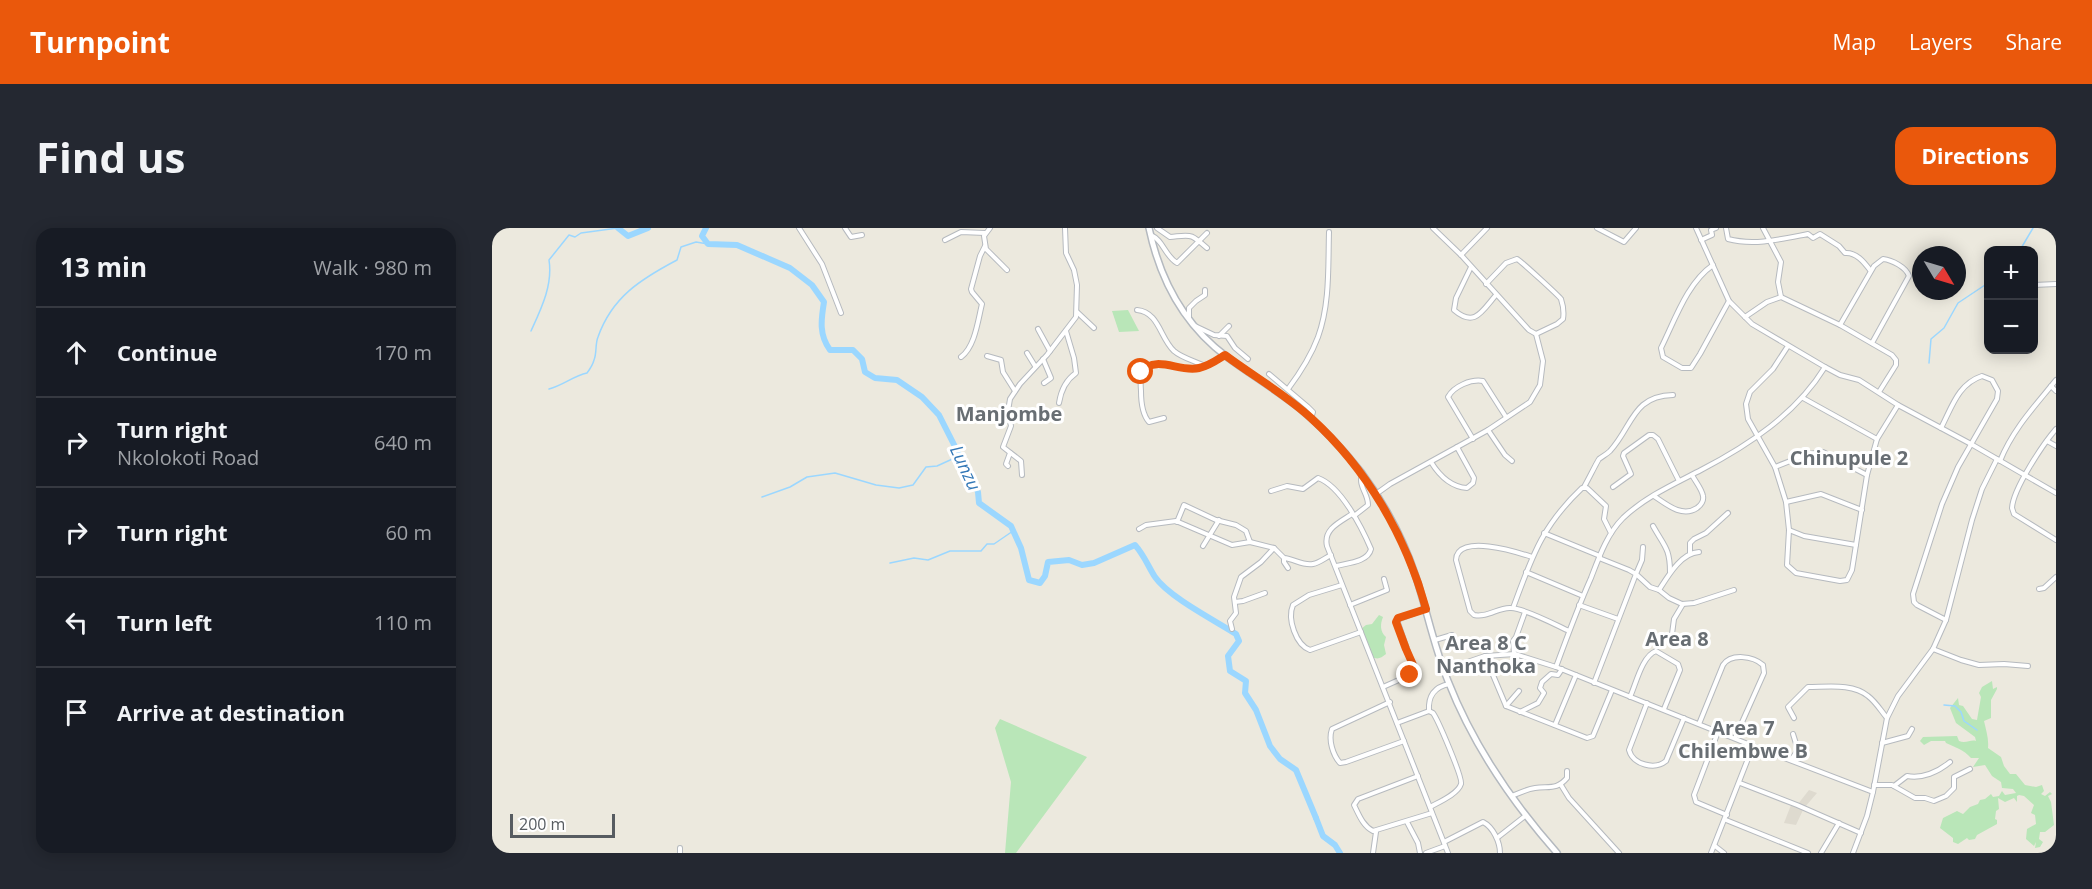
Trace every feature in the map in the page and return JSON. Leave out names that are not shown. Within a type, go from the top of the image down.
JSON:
[{"type":"main road","points":[[1149,228],[1165,281],[1194,326],[1225,355],[1311,418],[1362,473],[1404,547],[1415,573],[1449,684],[1481,750],[1525,816],[1557,853]]},
{"type":"street","points":[[799,228],[822,264],[841,313]]},
{"type":"street","points":[[845,228],[851,237],[862,235]]},
{"type":"street","points":[[961,357],[970,346],[979,315],[981,301],[971,289],[985,246],[985,233],[990,228]]},
{"type":"street","points":[[1022,475],[1022,461],[1003,447],[1011,426],[1008,411],[1010,399],[1035,366],[1074,322],[1077,312],[1077,285],[1074,270],[1066,253],[1065,228]]},
{"type":"street","points":[[1157,228],[1170,237],[1183,234],[1193,237],[1207,248]]},
{"type":"street","points":[[1375,494],[1488,430],[1530,402],[1540,385],[1543,361],[1536,334],[1529,330],[1461,255],[1433,228]]},
{"type":"street","points":[[1461,255],[1487,228]]},
{"type":"street","points":[[1597,228],[1624,242],[1636,228]]},
{"type":"street","points":[[1696,228],[1729,301],[1762,331],[1825,367],[1845,377],[1858,380],[1898,405],[2056,493]]},
{"type":"street","points":[[1701,240],[1712,235],[1712,230],[1716,228]]},
{"type":"street","points":[[1726,228],[1728,239],[1743,243],[1808,234],[1813,238],[1820,234],[1839,246],[1845,254],[1850,253],[1857,256],[1870,270]]},
{"type":"street","points":[[1763,228],[1781,262],[1778,282],[1781,297]]},
{"type":"street","points":[[945,240],[961,232],[985,233]]},
{"type":"street","points":[[1288,389],[1304,366],[1320,328],[1327,295],[1329,232]]},
{"type":"street","points":[[1150,235],[1155,236],[1169,258],[1177,263],[1207,233]]},
{"type":"street","points":[[985,246],[1007,270]]},
{"type":"street","points":[[1486,284],[1506,263],[1517,259],[1557,295],[1561,300],[1563,319],[1536,334]]},
{"type":"street","points":[[1840,325],[1870,270],[1879,261],[1886,259],[1909,274],[1906,285],[1872,343]]},
{"type":"street","points":[[1713,265],[1699,276],[1691,288],[1661,348],[1663,357],[1682,368],[1691,368],[1729,301]]},
{"type":"street","points":[[1471,267],[1456,298],[1454,310],[1467,319],[1472,319],[1496,295]]},
{"type":"street","points":[[2038,285],[2056,284]]},
{"type":"street","points":[[1189,320],[1189,308],[1205,295],[1205,290]]},
{"type":"street","points":[[1745,317],[1767,302],[1781,297],[1840,325],[1892,355],[1896,363],[1879,392]]},
{"type":"street","points":[[1137,310],[1150,315],[1169,345],[1179,355],[1205,366]]},
{"type":"street","points":[[1077,312],[1094,328]]},
{"type":"street","points":[[1194,326],[1220,336],[1227,336],[1235,348],[1248,359]]},
{"type":"street","points":[[1220,336],[1229,326]]},
{"type":"street","points":[[1038,329],[1050,351]]},
{"type":"street","points":[[1059,403],[1060,394],[1068,380],[1076,373],[1066,331]]},
{"type":"street","points":[[1788,346],[1773,369],[1750,392],[1748,419],[1775,467],[1786,502],[1789,530],[1786,561],[1790,569],[1796,573],[1840,581],[1847,580],[1852,570],[1867,475],[1877,439],[1898,405]]},
{"type":"street","points":[[1027,353],[1035,366]]},
{"type":"street","points":[[1164,418],[1152,422],[1147,421],[1142,406],[1141,372],[1147,366],[1156,363],[1192,369],[1205,366],[1225,355]]},
{"type":"street","points":[[987,356],[1001,360],[1003,372],[1015,391]]},
{"type":"street","points":[[1043,359],[1051,378],[1044,383]]},
{"type":"street","points":[[1556,667],[1599,557],[1611,533],[1622,519],[1654,496],[1735,452],[1758,436],[1803,398],[1825,367]]},
{"type":"street","points":[[1269,374],[1313,412],[1311,418]]},
{"type":"street","points":[[1941,428],[1955,398],[1976,378],[1986,377],[1997,387],[1999,395],[1971,444],[1942,504],[1913,594],[1917,605],[1946,620]]},
{"type":"street","points":[[1473,439],[1448,397],[1453,390],[1474,380],[1483,381],[1506,417]]},
{"type":"street","points":[[1853,853],[1873,792],[1887,718],[1900,692],[1933,649],[1946,620],[1982,489],[2012,436],[2056,380]]},
{"type":"street","points":[[2051,386],[2056,391]]},
{"type":"street","points":[[1514,608],[1532,557],[1544,533],[1571,498],[1584,487],[1597,462],[1611,450],[1637,411],[1658,396],[1673,395]]},
{"type":"street","points":[[1803,398],[1877,439]]},
{"type":"street","points":[[2056,429],[2026,476],[2012,504],[2012,512],[2056,540]]},
{"type":"street","points":[[1488,430],[1505,455],[1512,461]]},
{"type":"street","points":[[1613,487],[1631,474],[1623,456],[1624,453],[1649,435],[1658,439],[1679,481]]},
{"type":"street","points":[[2047,441],[2056,446]]},
{"type":"street","points":[[1431,462],[1443,478],[1461,488],[1471,486],[1474,478],[1457,447]]},
{"type":"street","points":[[1775,467],[1808,454],[1823,452],[1867,475]]},
{"type":"street","points":[[1008,466],[1006,464],[1010,453]]},
{"type":"street","points":[[1362,473],[1360,485],[1368,498],[1368,505],[1335,525],[1327,534],[1326,541],[1448,853]]},
{"type":"street","points":[[1654,496],[1678,510],[1697,508],[1702,503],[1703,496],[1692,475]]},
{"type":"street","points":[[1271,491],[1287,486],[1304,489],[1318,478],[1330,484],[1353,515],[1371,552],[1366,558],[1336,566]]},
{"type":"street","points":[[1584,487],[1606,506],[1604,519],[1611,533]]},
{"type":"street","points":[[1786,502],[1819,494],[1862,510]]},
{"type":"street","points":[[1177,522],[1184,505],[1236,525],[1246,531],[1250,542]]},
{"type":"street","points":[[1690,554],[1690,543],[1706,533],[1728,513]]},
{"type":"street","points":[[1203,546],[1219,520]]},
{"type":"street","points":[[1139,529],[1146,525],[1172,521],[1235,546],[1250,542],[1274,548],[1284,558],[1313,564],[1331,555]]},
{"type":"street","points":[[1653,526],[1667,548],[1670,573]]},
{"type":"street","points":[[1789,530],[1815,538],[1856,545]]},
{"type":"street","points":[[1544,533],[1629,570],[1653,590],[1659,590],[1668,598],[1683,604],[1694,603],[1734,590]]},
{"type":"street","points":[[1532,557],[1500,548],[1477,545],[1462,549],[1457,553],[1456,560],[1472,614],[1483,616],[1514,608],[1569,631]]},
{"type":"street","points":[[1594,683],[1642,560],[1643,547]]},
{"type":"street","points":[[1232,629],[1230,621],[1236,613],[1234,597],[1241,577],[1261,562],[1274,548]]},
{"type":"street","points":[[1659,590],[1670,573],[1690,554],[1699,552]]},
{"type":"street","points":[[1284,558],[1288,568]]},
{"type":"street","points":[[1526,572],[1583,596]]},
{"type":"street","points":[[2039,589],[2044,588],[2056,577]]},
{"type":"street","points":[[1350,605],[1388,590],[1384,579]]},
{"type":"street","points":[[1342,585],[1309,595],[1293,605],[1291,616],[1294,629],[1304,647],[1310,650],[1361,632]]},
{"type":"street","points":[[1235,602],[1265,593]]},
{"type":"street","points":[[1682,643],[1672,634],[1674,619],[1683,604]]},
{"type":"street","points":[[1579,605],[1618,619]]},
{"type":"street","points":[[1383,687],[1410,675],[1414,669],[1397,620],[1426,609]]},
{"type":"street","points":[[1514,653],[1513,641],[1525,612]]},
{"type":"street","points":[[1435,640],[1452,635]]},
{"type":"street","points":[[1933,649],[1979,665],[2028,666]]},
{"type":"street","points":[[1630,697],[1647,658],[1656,651],[1678,664],[1680,669],[1664,709]]},
{"type":"street","points":[[1444,670],[1485,656],[1514,653],[1562,669],[1873,792]]},
{"type":"street","points":[[1485,656],[1506,706],[1590,738],[1612,690]]},
{"type":"street","points":[[1699,724],[1727,659],[1734,657],[1756,660],[1763,665],[1764,673],[1735,738]]},
{"type":"street","points":[[1519,712],[1538,703],[1544,693],[1540,688],[1542,682],[1551,674],[1558,675],[1562,669]]},
{"type":"street","points":[[1555,725],[1576,675]]},
{"type":"street","points":[[1429,711],[1429,702],[1434,691],[1440,686],[1449,684]]},
{"type":"street","points":[[1794,718],[1788,707],[1808,687],[1839,687],[1857,690],[1868,696],[1887,718]]},
{"type":"street","points":[[1506,706],[1520,691]]},
{"type":"street","points":[[1390,702],[1332,729],[1330,734],[1334,753],[1338,761],[1342,763],[1404,741]]},
{"type":"street","points":[[1647,703],[1629,750],[1631,756],[1643,764],[1656,765],[1666,760],[1684,718]]},
{"type":"street","points":[[1397,723],[1429,711]]},
{"type":"street","points":[[1429,711],[1435,716],[1461,782],[1455,792],[1430,807]]},
{"type":"street","points":[[1881,743],[1908,736],[1912,729]]},
{"type":"street","points":[[1718,732],[1694,795],[1696,802],[1726,818],[1808,853]]},
{"type":"street","points":[[1791,760],[1798,750],[1793,734]]},
{"type":"street","points":[[1711,853],[1753,746]]},
{"type":"street","points":[[1894,786],[1907,777],[1916,778],[1941,770],[1950,762]]},
{"type":"street","points":[[1874,785],[1894,786],[1915,798],[1934,801],[1950,793],[1954,788],[1954,777],[1970,769]]},
{"type":"street","points":[[1511,796],[1538,787],[1550,788],[1561,785],[1567,778],[1567,771]]},
{"type":"street","points":[[1418,776],[1355,802],[1354,805],[1369,830],[1376,832],[1433,813]]},
{"type":"street","points":[[1740,783],[1861,833]]},
{"type":"street","points":[[1561,785],[1569,798],[1619,853]]},
{"type":"street","points":[[1497,838],[1525,816]]},
{"type":"street","points":[[1407,822],[1418,843],[1420,853]]},
{"type":"street","points":[[1426,853],[1483,822],[1489,825],[1497,838],[1500,853]]},
{"type":"street","points":[[1821,853],[1839,823]]},
{"type":"street","points":[[1373,853],[1376,832]]},
{"type":"street","points":[[1715,846],[1724,853]]},
{"type":"shaded area","points":[[1809,790],[1817,793],[1805,807],[1798,804]]},
{"type":"shaded area","points":[[1791,805],[1803,810],[1796,825],[1784,823]]},
{"type":"green space","points":[[1128,310],[1139,331],[1119,332],[1112,311]]},
{"type":"green space","points":[[1379,615],[1383,617],[1381,628],[1386,637],[1384,645],[1386,654],[1376,658],[1372,657],[1361,629],[1372,624]]},
{"type":"green space","points":[[1992,681],[1993,689],[1997,687],[1997,689],[1991,700],[1991,718],[1984,721],[1988,748],[2001,757],[2010,774],[2016,774],[2025,785],[2036,787],[2042,785],[2044,791],[2041,794],[2045,796],[2050,792],[2052,794],[2048,796],[2054,825],[2045,832],[2040,832],[2039,839],[2043,842],[2040,847],[2035,848],[2036,842],[2034,846],[2026,839],[2027,829],[2036,824],[2035,815],[2031,813],[2034,805],[2024,796],[2019,795],[2017,802],[2014,798],[2005,802],[1998,798],[1999,809],[1996,811],[1995,819],[1997,824],[1977,835],[1975,839],[1967,838],[1958,844],[1953,842],[1953,838],[1940,828],[1943,818],[1957,811],[1963,814],[1991,794],[1993,797],[1999,796],[2002,791],[2005,795],[2016,793],[2013,789],[2002,788],[2001,782],[1992,776],[1985,765],[1973,767],[1979,758],[1971,758],[1945,741],[1931,741],[1924,745],[1920,741],[1923,737],[1957,736],[1962,742],[1976,741],[1975,737],[1956,723],[1950,708],[1958,698],[1959,705],[1963,706],[1972,719],[1977,720],[1981,697],[1979,693],[1982,687]]},
{"type":"green space","points":[[1000,719],[1087,757],[1016,853],[1005,853],[1011,782],[995,728]]},
{"type":"waterway","points":[[531,331],[548,288],[549,260],[569,235],[575,237],[581,233],[618,228]]},
{"type":"waterway","name":"Lunzu","points":[[618,228],[628,236],[648,228]]},
{"type":"waterway","name":"Lunzu","points":[[706,228],[702,236],[708,244],[737,245],[790,268],[812,285],[824,302],[822,333],[830,350],[853,350],[862,359],[865,372],[875,378],[897,380],[922,397],[939,415],[978,492],[979,503],[1011,526],[1021,548],[1029,580],[1040,583],[1045,576],[1048,562],[1069,560],[1082,565],[1094,563],[1135,545],[1162,585],[1181,600],[1236,634],[1239,641],[1228,656],[1230,671],[1246,681],[1245,693],[1256,710],[1270,746],[1280,759],[1296,770],[1316,818]]},
{"type":"waterway","points":[[2022,246],[2033,228]]},
{"type":"waterway","points":[[549,389],[587,373],[594,362],[597,340],[604,323],[611,311],[629,291],[651,274],[677,260],[681,247],[696,242],[708,244]]},
{"type":"waterway","points":[[1929,363],[1931,339],[1944,328],[1958,303],[1984,286]]},
{"type":"waterway","points":[[762,497],[790,487],[807,477],[835,473],[876,485],[899,488],[913,485],[926,467],[937,466],[959,456]]},
{"type":"waterway","points":[[890,563],[914,558],[928,560],[950,551],[981,551],[987,544],[994,544],[1013,531]]},
{"type":"waterway","points":[[1944,705],[1955,706],[1961,712],[1964,721],[1977,730]]},
{"type":"waterway","name":"Lunzu","points":[[1316,818],[1323,836],[1335,845],[1340,853]]},
{"type":"district","name":"Manjombe","points":[[1009,414]]},
{"type":"district","name":"Chinupule 2","points":[[1849,458]]},
{"type":"district","name":"Area 8","points":[[1677,639]]},
{"type":"district","name":"Area 8 C Nanthoka","points":[[1486,654]]},
{"type":"district","name":"Area 7 Chilembwe B","points":[[1743,740]]},
{"type":"route","points":[[1141,372],[1147,366],[1156,363],[1182,368],[1199,368],[1225,355],[1311,418],[1348,457],[1362,473],[1397,531],[1421,591],[1426,609],[1398,618],[1396,622],[1414,667],[1410,675]]}]
